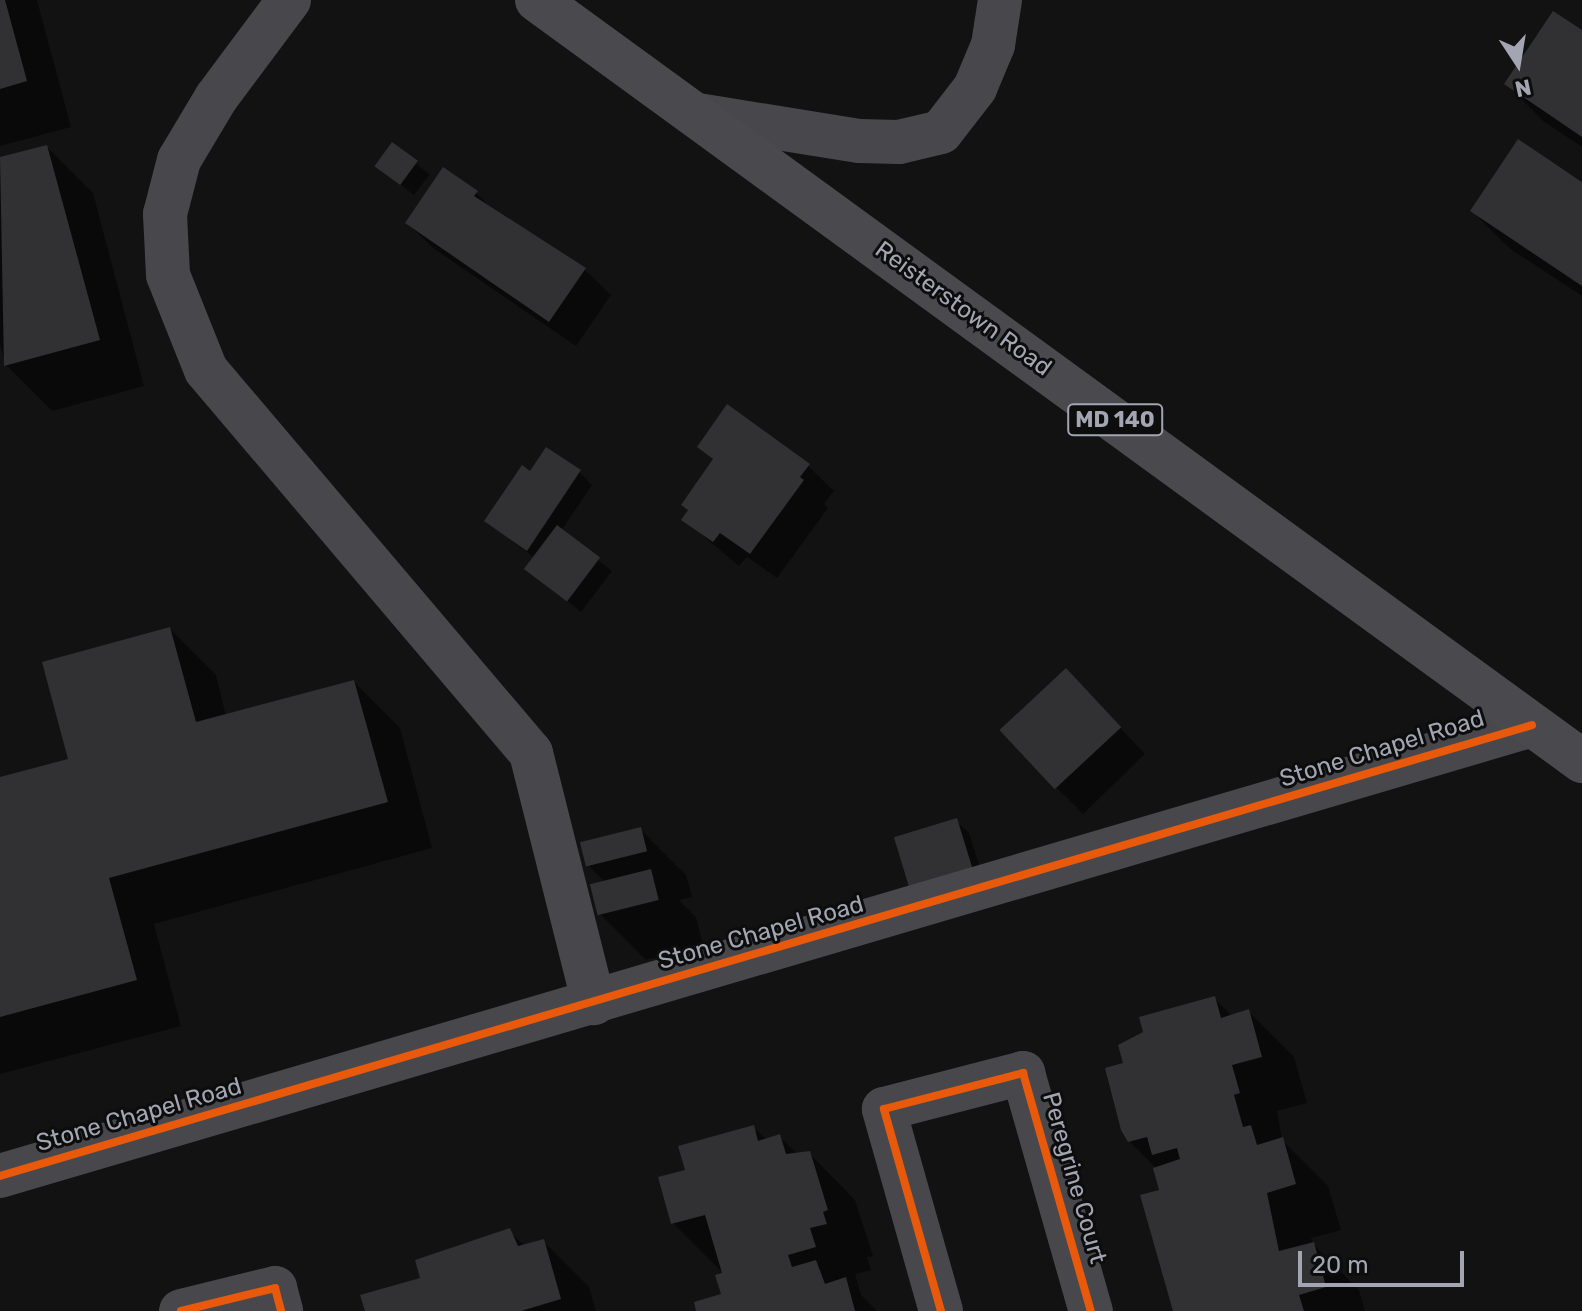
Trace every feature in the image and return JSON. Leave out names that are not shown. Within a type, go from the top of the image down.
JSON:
[{"type":"main road","name":"Reisterstown Road","points":[[537,0],[1582,761]]},
{"type":"street","points":[[289,0],[216,98],[179,160],[165,214],[168,275],[206,370],[531,753],[594,1003]]},
{"type":"street","points":[[698,115],[859,141],[899,142],[941,132],[975,88],[993,45],[1000,0]]},
{"type":"street","name":"Stone Chapel Road","points":[[0,1176],[1532,725]]},
{"type":"street","name":"Peregrine Court","points":[[941,1311],[884,1109],[1023,1073],[1091,1311]]},
{"type":"street","points":[[181,1311],[275,1288],[281,1311]]},
{"type":"building","points":[[0,0],[5,0],[27,81],[0,89]]},
{"type":"building","points":[[1553,11],[1582,30],[1582,137],[1504,84]]},
{"type":"building","points":[[1518,139],[1582,182],[1582,286],[1470,211]]},
{"type":"building","points":[[392,142],[418,161],[400,185],[374,166]]},
{"type":"building","points":[[47,145],[100,340],[4,366],[0,157]]},
{"type":"building","points":[[443,167],[478,191],[474,196],[586,268],[549,322],[405,223]]},
{"type":"building","points":[[727,404],[810,464],[800,477],[804,480],[750,554],[720,533],[713,542],[681,520],[688,510],[681,505],[713,459],[697,447]]},
{"type":"building","points":[[546,447],[581,470],[527,551],[484,521],[522,465],[530,471]]},
{"type":"building","points":[[557,525],[600,557],[567,601],[524,569]]},
{"type":"building","points":[[170,627],[196,722],[354,680],[388,802],[109,878],[137,980],[0,1017],[0,777],[68,759],[42,662]]},
{"type":"building","points":[[1066,668],[1121,727],[1055,789],[999,730]]},
{"type":"building","points":[[957,818],[973,871],[910,890],[894,837]]},
{"type":"building","points":[[641,827],[647,851],[586,866],[580,842]]},
{"type":"building","points":[[651,869],[659,900],[598,915],[590,884]]},
{"type":"building","points":[[1215,996],[1221,1018],[1249,1009],[1262,1057],[1232,1065],[1240,1093],[1234,1095],[1243,1127],[1251,1125],[1257,1145],[1283,1137],[1296,1184],[1267,1193],[1279,1251],[1314,1242],[1326,1287],[1299,1295],[1304,1311],[1173,1311],[1140,1195],[1159,1190],[1153,1168],[1180,1159],[1177,1148],[1152,1155],[1147,1137],[1128,1142],[1121,1130],[1105,1068],[1123,1063],[1118,1045],[1143,1032],[1139,1017]]},
{"type":"building","points":[[754,1125],[758,1141],[780,1134],[786,1154],[810,1151],[828,1210],[823,1212],[827,1224],[810,1228],[816,1247],[788,1255],[792,1267],[816,1260],[825,1284],[846,1277],[855,1311],[696,1311],[694,1302],[721,1294],[715,1275],[722,1273],[705,1215],[671,1224],[658,1177],[685,1170],[678,1146]]},
{"type":"building","points":[[510,1228],[518,1246],[544,1239],[561,1299],[521,1311],[365,1311],[360,1295],[420,1278],[415,1260]]},
{"type":"cycle path","points":[[0,1176],[1532,725]]},
{"type":"cycle path","points":[[941,1311],[884,1109],[1023,1073],[1091,1311]]},
{"type":"cycle path","points":[[181,1311],[275,1288],[281,1311]]}]
